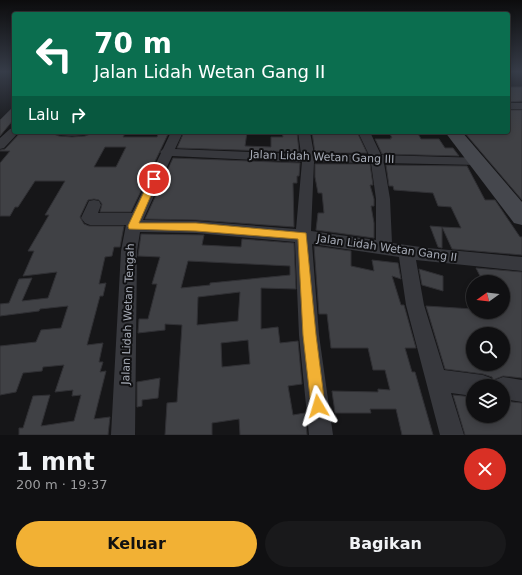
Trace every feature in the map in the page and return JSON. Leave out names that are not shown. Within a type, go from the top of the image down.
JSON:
[{"type":"main road","points":[[455,134],[519,208]]},
{"type":"street","points":[[510,106],[522,106]]},
{"type":"street","points":[[0,127],[12,127]]},
{"type":"street","points":[[0,145],[12,133]]},
{"type":"street","name":"Jalan Lidah Wetan Tengah","points":[[123,435],[128,251],[134,223],[166,152],[176,134]]},
{"type":"street","points":[[304,134],[308,158],[303,236],[309,335],[321,435]]},
{"type":"street","points":[[365,134],[377,159],[383,199],[384,249]]},
{"type":"street","name":"Jalan Lidah Wetan Gang III","points":[[166,152],[308,158],[478,161]]},
{"type":"street","name":"Jalan Lidah Wetan Gang II","points":[[94,205],[89,218],[90,219],[303,236],[428,255],[522,264]]},
{"type":"street","points":[[406,252],[415,305],[452,435]]},
{"type":"street","points":[[436,380],[466,384]]},
{"type":"street","points":[[510,389],[522,391]]},
{"type":"building","points":[[510,92],[522,92],[522,101],[510,102]]},
{"type":"building","points":[[12,108],[12,121],[0,136],[0,120]]},
{"type":"building","points":[[510,110],[522,110],[522,200],[466,134],[510,134]]},
{"type":"building","points":[[19,134],[54,134],[72,137],[90,134],[125,134],[123,137],[157,137],[158,134],[168,134],[131,212],[100,212],[102,204],[99,200],[94,199],[88,200],[80,217],[84,224],[89,226],[124,226],[120,247],[114,247],[112,256],[105,257],[99,284],[106,283],[103,296],[100,296],[87,345],[103,343],[99,362],[103,362],[100,372],[106,371],[94,419],[110,417],[108,435],[19,435],[19,428],[23,428],[33,396],[50,395],[41,426],[74,421],[81,395],[72,396],[73,390],[55,392],[64,365],[43,367],[42,371],[23,373],[16,392],[0,395],[0,346],[36,342],[41,330],[61,328],[68,306],[0,316],[0,304],[9,303],[19,279],[32,278],[22,301],[48,298],[57,272],[23,276],[34,251],[28,251],[49,215],[45,215],[65,181],[35,181],[18,207],[15,207],[10,216],[0,216],[0,163],[10,151],[0,150],[5,149]],"holes":[[[105,147],[126,147],[116,167],[94,167]]]},
{"type":"building","points":[[183,134],[247,134],[245,146],[271,147],[271,137],[283,137],[282,134],[297,134],[299,152],[177,148]]},
{"type":"building","points":[[312,134],[358,134],[367,153],[315,153]]},
{"type":"building","points":[[390,134],[418,134],[421,139],[439,139],[445,148],[453,148],[459,156],[382,154],[375,139],[392,138]]},
{"type":"building","points":[[173,158],[300,163],[297,183],[293,183],[294,227],[196,220],[145,219]]},
{"type":"building","points":[[315,164],[370,164],[373,185],[370,185],[374,199],[374,206],[371,206],[374,223],[374,238],[316,230],[318,213],[324,213],[322,193],[318,193],[315,177]]},
{"type":"building","points":[[386,165],[467,166],[485,200],[495,200],[520,237],[522,237],[522,255],[452,249],[442,227],[461,228],[451,207],[438,206],[433,193],[394,190],[393,186],[389,186]]},
{"type":"building","points":[[430,226],[442,227],[442,248],[438,247]]},
{"type":"building","points":[[141,234],[204,235],[202,245],[241,247],[242,239],[294,243],[296,289],[261,288],[261,329],[278,327],[280,343],[298,341],[302,384],[288,386],[293,415],[305,413],[307,435],[240,435],[239,419],[212,423],[212,435],[165,435],[167,403],[177,402],[182,325],[165,324],[165,330],[138,333],[139,319],[148,319],[157,284],[152,284],[160,257],[138,256]],"holes":[[[188,261],[290,266],[290,275],[210,283],[210,285],[181,288]],[[240,292],[238,321],[197,325],[198,297]],[[248,340],[250,364],[222,367],[221,343]]]},
{"type":"building","points":[[314,246],[351,251],[351,266],[374,271],[372,260],[398,263],[401,279],[392,276],[401,305],[404,305],[416,348],[405,348],[412,372],[415,372],[433,435],[402,435],[396,409],[370,409],[371,413],[335,413],[332,391],[378,392],[378,389],[390,390],[385,370],[373,370],[368,348],[331,348],[327,314],[319,314]]},
{"type":"building","points":[[476,268],[522,272],[522,378],[503,376],[493,379],[492,377],[483,374],[445,369],[426,306],[466,309],[466,319],[510,319],[510,275],[480,275]]},
{"type":"building","points":[[419,269],[443,276],[443,291],[422,285]]},
{"type":"building","points":[[160,378],[158,398],[142,400],[142,406],[137,407],[137,382]]},
{"type":"building","points":[[453,395],[466,396],[466,423],[510,423],[510,402],[522,403],[522,435],[465,435]]},
{"type":"route","points":[[154,179],[133,226],[196,227],[303,236],[309,335],[318,406]]}]
